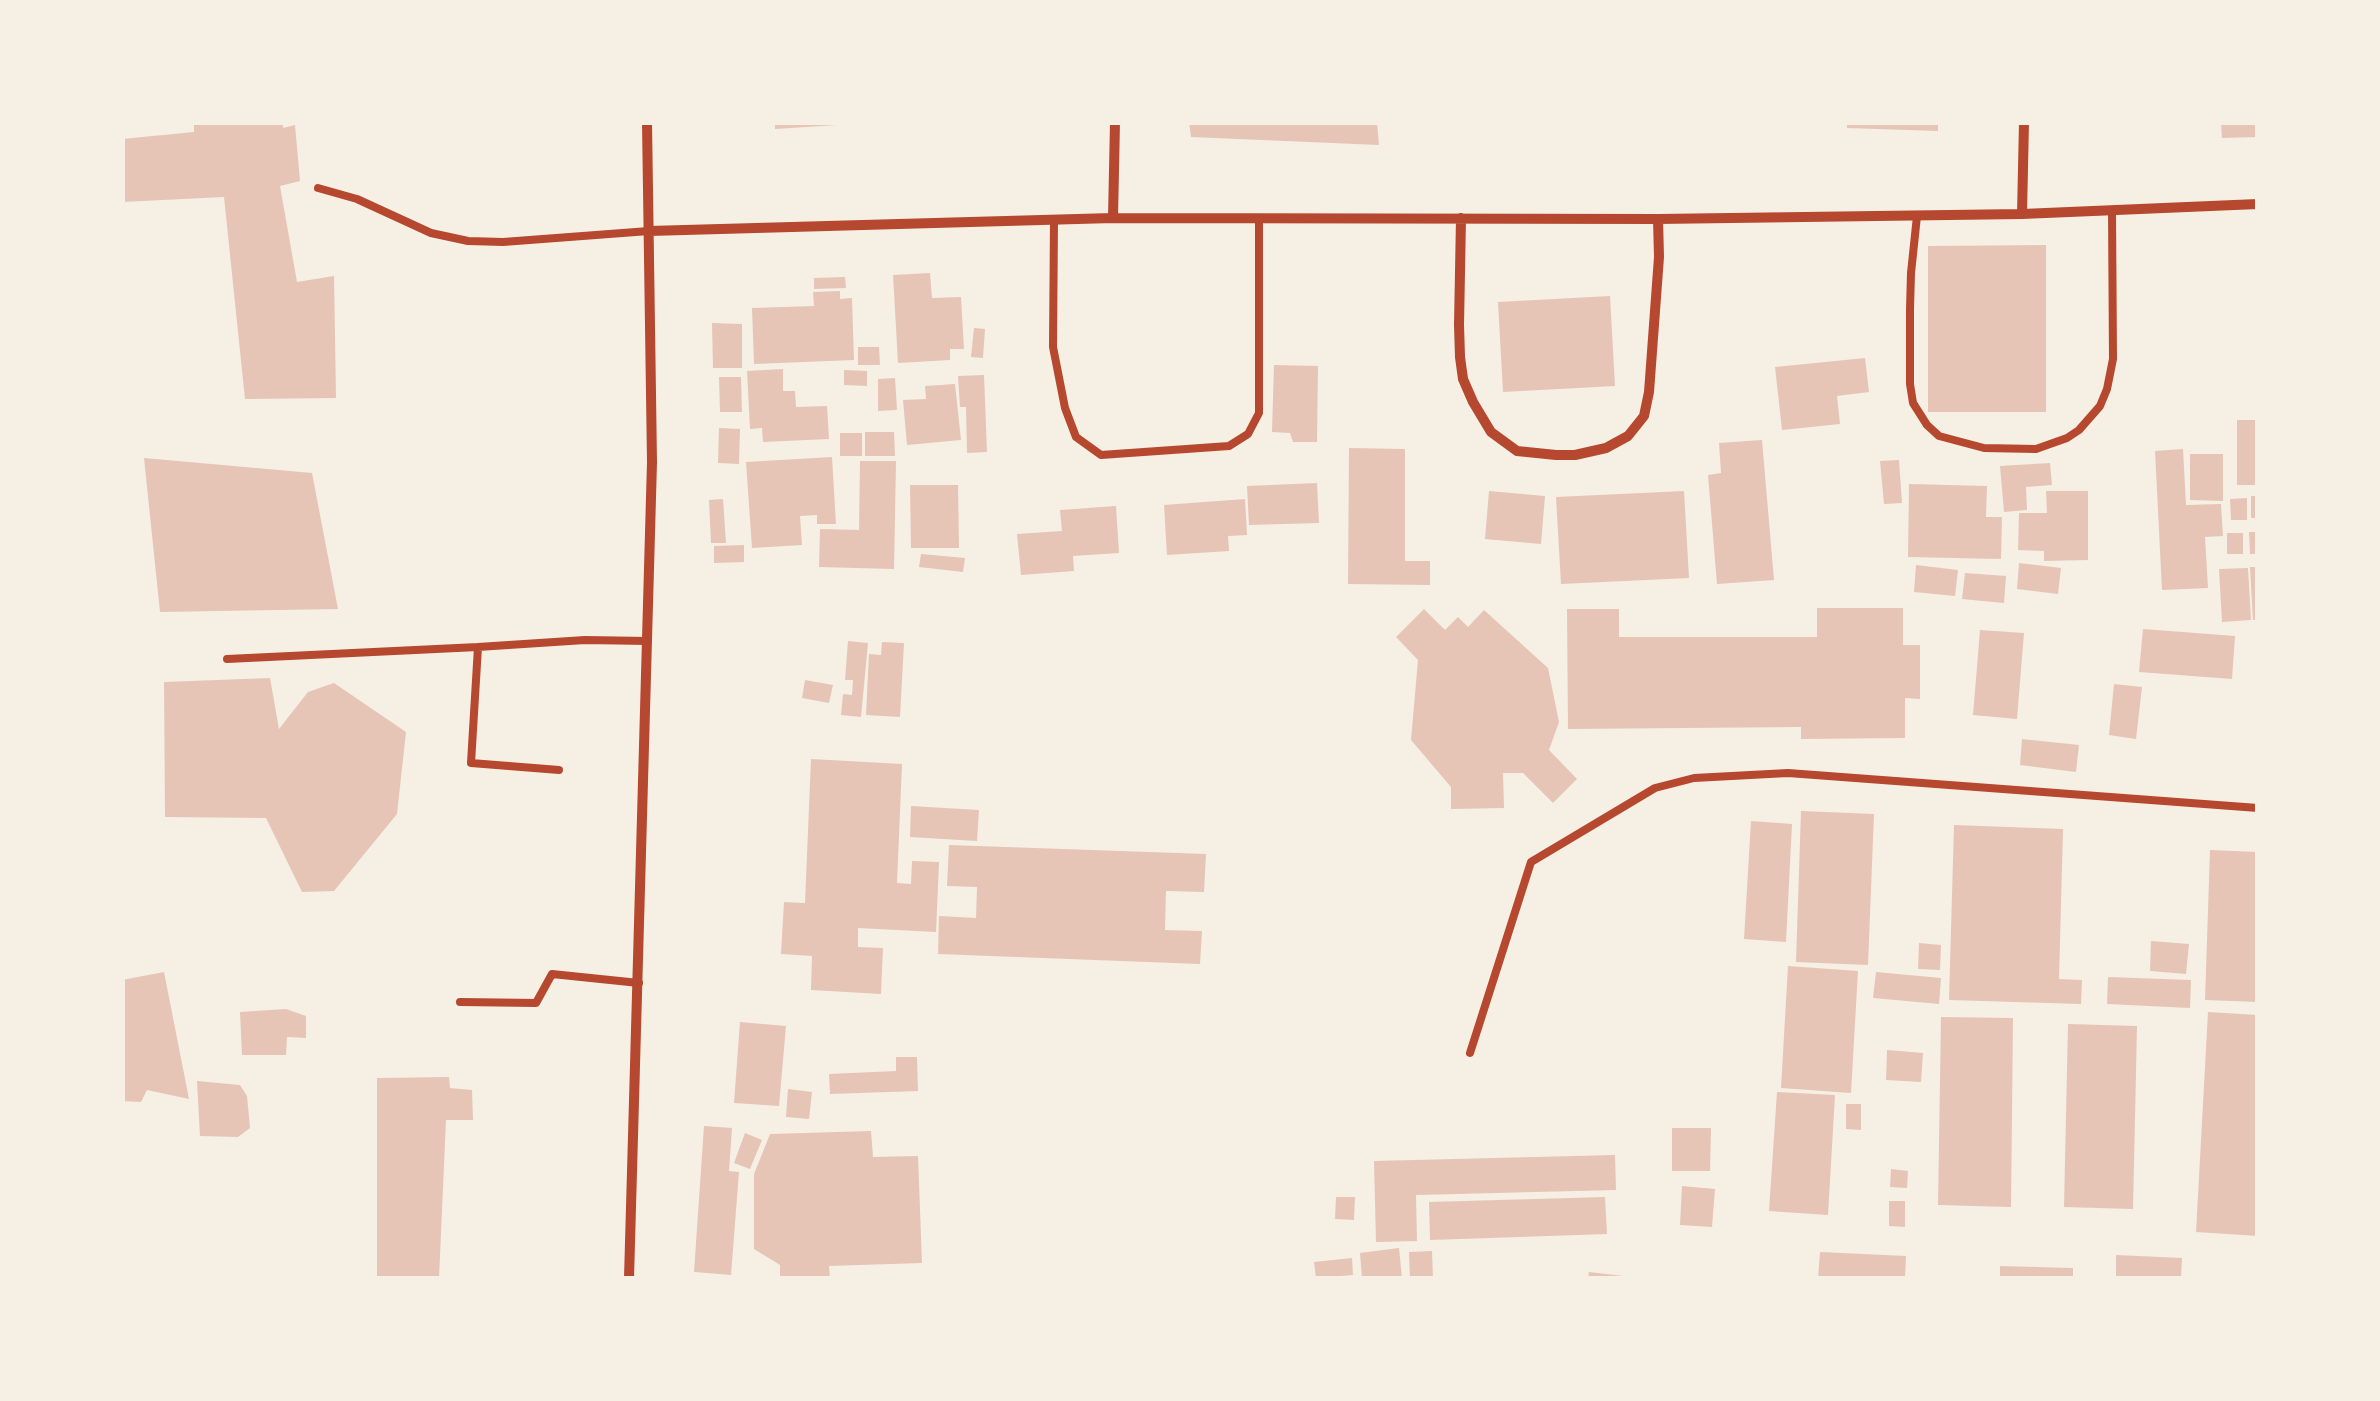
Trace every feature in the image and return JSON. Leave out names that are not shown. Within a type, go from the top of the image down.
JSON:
[{"type":"street","points":[[629,1278],[652,462],[647,122]]},
{"type":"street","points":[[1113,218],[1115,122]]},
{"type":"street","points":[[2022,214],[2024,122]]},
{"type":"street","points":[[650,231],[1113,218],[1917,216],[2258,204]]},
{"type":"street","points":[[1461,218],[1459,325],[1463,380],[1492,432],[1517,450],[1556,456],[1606,448],[1628,436],[1644,416],[1660,257],[1658,219]]},
{"type":"lane","points":[[318,188],[357,199],[431,233],[468,242],[650,231]]},
{"type":"lane","points":[[1917,216],[1910,309],[1913,403],[1939,436],[1984,448],[2036,449],[2079,430],[2100,406],[2107,389],[2112,359],[2112,210]]},
{"type":"lane","points":[[1054,220],[1053,347],[1065,408],[1076,437],[1101,455],[1229,446],[1248,434],[1259,412],[1258,218]]},
{"type":"lane","points":[[227,659],[585,640],[648,641]]},
{"type":"lane","points":[[478,647],[470,763],[559,770]]},
{"type":"lane","points":[[1470,1053],[1532,862],[1655,788],[1694,778],[1788,773],[2258,808]]},
{"type":"lane","points":[[460,1002],[536,1003],[552,974],[639,983]]},
{"type":"building","points":[[194,122],[283,122],[283,128],[295,125],[300,181],[280,186],[297,282],[334,276],[336,398],[245,399],[224,197],[122,202],[122,139],[194,132]]},
{"type":"building","points":[[775,122],[837,122],[837,125],[775,129]]},
{"type":"building","points":[[1189,122],[1377,122],[1379,145],[1191,137]]},
{"type":"building","points":[[1847,122],[1938,122],[1938,131],[1847,128]]},
{"type":"building","points":[[2221,122],[2258,122],[2258,137],[2222,138]]},
{"type":"building","points":[[2046,245],[2046,412],[1928,412],[1928,246]]},
{"type":"building","points":[[930,273],[932,298],[961,297],[964,349],[950,349],[950,360],[898,363],[893,275]]},
{"type":"building","points":[[845,277],[846,288],[814,289],[814,278]]},
{"type":"building","points":[[840,291],[840,299],[852,298],[854,360],[754,364],[752,308],[814,306],[813,292]]},
{"type":"building","points":[[1610,296],[1615,386],[1503,392],[1498,302]]},
{"type":"building","points":[[712,323],[742,324],[742,368],[713,368]]},
{"type":"building","points":[[974,328],[985,329],[983,358],[971,357]]},
{"type":"building","points":[[858,347],[879,347],[880,365],[858,365]]},
{"type":"building","points":[[1865,358],[1869,392],[1837,396],[1840,424],[1782,430],[1775,367]]},
{"type":"building","points":[[1274,365],[1318,366],[1317,442],[1293,442],[1290,433],[1272,432]]},
{"type":"building","points":[[783,369],[783,391],[795,391],[796,407],[827,406],[829,439],[763,442],[762,428],[750,429],[747,371]]},
{"type":"building","points":[[844,370],[867,371],[867,386],[844,385]]},
{"type":"building","points":[[984,375],[987,452],[967,453],[966,407],[960,407],[958,376]]},
{"type":"building","points":[[719,377],[741,377],[742,412],[720,412]]},
{"type":"building","points":[[895,378],[897,410],[878,411],[878,379]]},
{"type":"building","points":[[955,384],[961,440],[907,445],[903,400],[926,399],[925,386]]},
{"type":"building","points":[[2237,420],[2258,420],[2258,485],[2237,485]]},
{"type":"building","points":[[719,428],[740,429],[739,464],[718,463]]},
{"type":"building","points":[[865,432],[894,432],[895,456],[865,456]]},
{"type":"building","points":[[840,433],[862,433],[862,456],[840,456]]},
{"type":"building","points":[[1762,440],[1774,580],[1717,584],[1708,475],[1721,473],[1719,443]]},
{"type":"building","points":[[1349,448],[1405,449],[1405,561],[1430,561],[1430,585],[1348,584]]},
{"type":"building","points":[[2183,449],[2186,505],[2221,504],[2223,536],[2205,537],[2208,588],[2162,590],[2155,451]]},
{"type":"building","points":[[2190,454],[2223,454],[2223,501],[2190,500]]},
{"type":"building","points":[[832,457],[836,524],[817,524],[817,515],[800,516],[802,545],[752,548],[746,462]]},
{"type":"building","points":[[144,458],[312,473],[338,609],[160,612]]},
{"type":"building","points":[[1899,460],[1902,503],[1884,504],[1880,461]]},
{"type":"building","points":[[860,461],[896,461],[894,569],[819,567],[820,529],[859,530]]},
{"type":"building","points":[[2050,463],[2052,485],[2026,487],[2027,510],[2004,512],[2000,466]]},
{"type":"building","points":[[1317,483],[1319,523],[1249,525],[1247,486]]},
{"type":"building","points":[[1909,484],[1987,486],[1986,517],[2002,517],[2001,559],[1908,557]]},
{"type":"building","points":[[910,485],[958,485],[959,548],[911,548]]},
{"type":"building","points":[[1489,491],[1545,496],[1541,544],[1485,539]]},
{"type":"building","points":[[1684,491],[1689,578],[1561,584],[1556,497]]},
{"type":"building","points":[[2046,491],[2088,491],[2088,560],[2044,561],[2044,551],[2018,550],[2019,513],[2047,513]]},
{"type":"building","points":[[2251,496],[2258,496],[2258,518],[2251,518]]},
{"type":"building","points":[[2247,498],[2247,520],[2231,520],[2230,499]]},
{"type":"building","points":[[723,499],[726,543],[711,543],[709,500]]},
{"type":"building","points":[[1245,499],[1247,535],[1228,536],[1229,551],[1167,555],[1164,505]]},
{"type":"building","points":[[1116,506],[1119,553],[1073,556],[1074,571],[1021,575],[1017,534],[1062,531],[1060,510]]},
{"type":"building","points":[[2249,532],[2258,532],[2258,554],[2250,554]]},
{"type":"building","points":[[2227,533],[2243,533],[2243,554],[2227,554]]},
{"type":"building","points":[[744,545],[744,562],[714,563],[714,546]]},
{"type":"building","points":[[921,554],[965,558],[963,572],[919,567]]},
{"type":"building","points":[[2019,563],[2061,568],[2058,594],[2017,589]]},
{"type":"building","points":[[1916,565],[1958,570],[1955,596],[1914,592]]},
{"type":"building","points":[[2250,567],[2258,567],[2258,620],[2253,620]]},
{"type":"building","points":[[2248,568],[2251,620],[2222,622],[2219,569]]},
{"type":"building","points":[[1965,573],[2006,576],[2004,603],[1962,599]]},
{"type":"building","points":[[1817,608],[1903,608],[1903,645],[1920,645],[1920,699],[1905,698],[1905,738],[1801,739],[1801,727],[1568,729],[1567,609],[1619,609],[1619,637],[1817,637]]},
{"type":"building","points":[[1424,609],[1445,630],[1458,617],[1468,627],[1484,610],[1548,668],[1559,722],[1549,750],[1577,779],[1553,803],[1523,773],[1503,773],[1504,808],[1451,809],[1451,787],[1411,740],[1418,660],[1396,637]]},
{"type":"building","points":[[2143,629],[2235,636],[2232,679],[2139,672]]},
{"type":"building","points":[[1980,630],[2024,633],[2017,719],[1973,715]]},
{"type":"building","points":[[848,641],[868,643],[861,717],[841,715],[843,694],[852,695],[853,680],[845,680]]},
{"type":"building","points":[[882,642],[904,643],[900,717],[866,715],[869,654],[881,655]]},
{"type":"building","points":[[270,678],[279,729],[308,692],[334,683],[406,732],[397,814],[334,891],[302,892],[266,818],[165,817],[164,682]]},
{"type":"building","points":[[805,680],[833,685],[829,703],[802,698]]},
{"type":"building","points":[[2114,684],[2142,687],[2136,739],[2109,735]]},
{"type":"building","points":[[2022,739],[2079,745],[2076,772],[2020,765]]},
{"type":"building","points":[[811,759],[902,764],[897,883],[911,884],[912,861],[939,862],[936,932],[858,928],[858,947],[883,948],[881,994],[811,990],[812,956],[781,954],[784,902],[805,903]]},
{"type":"building","points":[[911,806],[979,810],[977,841],[910,837]]},
{"type":"building","points":[[1801,811],[1874,814],[1868,965],[1796,962]]},
{"type":"building","points":[[1751,821],[1792,824],[1786,942],[1744,939]]},
{"type":"building","points":[[1954,825],[2063,829],[2059,979],[2082,980],[2081,1004],[1949,1000]]},
{"type":"building","points":[[949,845],[1206,854],[1204,892],[1166,891],[1165,930],[1202,931],[1200,964],[938,954],[939,916],[976,918],[977,887],[947,886]]},
{"type":"building","points":[[2210,850],[2258,852],[2258,1002],[2205,1000]]},
{"type":"building","points":[[2151,941],[2189,944],[2186,974],[2150,971]]},
{"type":"building","points":[[1919,943],[1941,945],[1940,970],[1918,969]]},
{"type":"building","points":[[1788,966],[1858,971],[1851,1093],[1781,1088]]},
{"type":"building","points":[[164,972],[189,1099],[147,1090],[141,1102],[122,1101],[122,980]]},
{"type":"building","points":[[1876,972],[1941,978],[1939,1004],[1873,998]]},
{"type":"building","points":[[2108,977],[2191,980],[2190,1008],[2107,1004]]},
{"type":"building","points":[[286,1009],[306,1016],[306,1038],[287,1037],[286,1055],[242,1055],[240,1012]]},
{"type":"building","points":[[2208,1012],[2258,1015],[2258,1236],[2196,1232]]},
{"type":"building","points":[[1941,1017],[2013,1018],[2011,1207],[1938,1205]]},
{"type":"building","points":[[740,1022],[786,1026],[779,1106],[734,1103]]},
{"type":"building","points":[[2068,1024],[2137,1026],[2133,1209],[2064,1207]]},
{"type":"building","points":[[1887,1050],[1923,1053],[1921,1082],[1886,1080]]},
{"type":"building","points":[[896,1057],[917,1057],[918,1091],[830,1094],[829,1074],[896,1071]]},
{"type":"building","points":[[449,1077],[450,1088],[472,1090],[473,1120],[446,1120],[439,1278],[377,1278],[377,1078]]},
{"type":"building","points":[[197,1081],[240,1085],[247,1096],[250,1128],[238,1137],[200,1136]]},
{"type":"building","points":[[788,1089],[812,1092],[809,1119],[786,1117]]},
{"type":"building","points":[[1777,1092],[1835,1095],[1828,1215],[1769,1211]]},
{"type":"building","points":[[1846,1104],[1861,1104],[1861,1130],[1846,1129]]},
{"type":"building","points":[[704,1126],[732,1128],[729,1171],[739,1172],[731,1275],[694,1272]]},
{"type":"building","points":[[1672,1128],[1711,1128],[1710,1171],[1672,1171]]},
{"type":"building","points":[[871,1131],[873,1157],[918,1156],[922,1263],[829,1266],[830,1278],[780,1278],[780,1265],[754,1249],[754,1174],[770,1134]]},
{"type":"building","points":[[745,1133],[762,1140],[750,1169],[734,1163]]},
{"type":"building","points":[[1615,1155],[1616,1190],[1416,1195],[1417,1241],[1376,1242],[1374,1161]]},
{"type":"building","points":[[1891,1169],[1908,1171],[1907,1188],[1890,1187]]},
{"type":"building","points":[[1682,1186],[1715,1189],[1712,1227],[1680,1225]]},
{"type":"building","points":[[1336,1197],[1355,1197],[1354,1220],[1335,1219]]},
{"type":"building","points":[[1605,1197],[1607,1234],[1430,1240],[1429,1202]]},
{"type":"building","points":[[1889,1201],[1905,1201],[1905,1227],[1889,1226]]},
{"type":"building","points":[[1399,1248],[1402,1278],[1362,1278],[1360,1253]]},
{"type":"building","points":[[1432,1251],[1433,1278],[1410,1278],[1409,1252]]},
{"type":"building","points":[[1820,1252],[1906,1256],[1905,1278],[1818,1278]]},
{"type":"building","points":[[2116,1255],[2182,1258],[2181,1278],[2116,1278]]},
{"type":"building","points":[[1352,1258],[1353,1275],[1316,1278],[1314,1262]]},
{"type":"building","points":[[2000,1266],[2073,1268],[2073,1278],[2000,1278]]},
{"type":"building","points":[[1589,1272],[1623,1276],[1623,1278],[1588,1278]]}]
